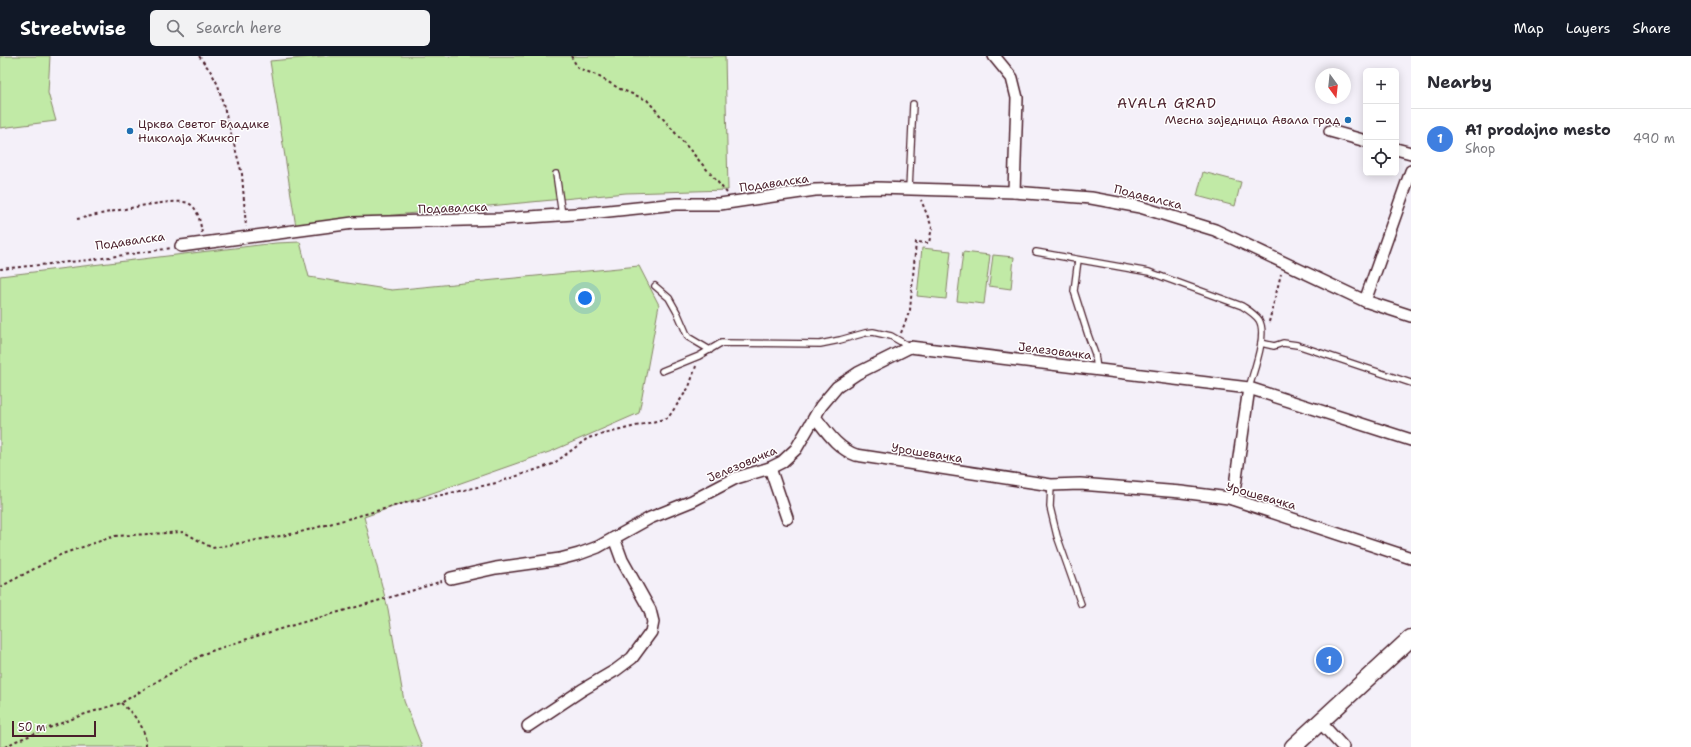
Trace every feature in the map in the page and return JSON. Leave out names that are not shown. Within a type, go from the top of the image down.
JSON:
[{"type":"street","points":[[994,56],[1012,78],[1018,98],[1014,192]]},
{"type":"street","points":[[1330,131],[1363,140]]},
{"type":"street","points":[[1399,150],[1411,154]]},
{"type":"street","points":[[1365,301],[1411,172]]},
{"type":"street","name":"Подавалска","points":[[181,246],[353,223],[500,219],[562,215],[676,204],[715,204],[815,190],[877,188],[1014,192],[1091,198],[1140,207],[1215,230],[1365,301],[1411,316]]},
{"type":"street","name":"Јелезовачка","points":[[451,578],[496,568],[570,557],[588,551],[614,538],[638,523],[692,501],[736,478],[770,468],[788,458],[796,449],[826,399],[843,382],[910,347],[1249,388],[1411,440]]},
{"type":"street","points":[[1233,499],[1249,388]]},
{"type":"street","name":"Урошевачка","points":[[815,417],[838,445],[847,452],[856,455],[1051,485],[1080,484],[1181,492],[1233,499],[1411,558]]},
{"type":"street","points":[[770,468],[787,518]]},
{"type":"street","points":[[528,726],[582,690],[616,670],[638,650],[651,632],[653,622],[650,610],[622,560],[614,538]]},
{"type":"street","points":[[1293,747],[1411,638]]},
{"type":"street","points":[[1320,722],[1343,747]]},
{"type":"lane","points":[[908,189],[914,104]]},
{"type":"lane","points":[[556,174],[562,215]]},
{"type":"lane","points":[[1036,252],[1149,272],[1242,306],[1252,313],[1259,322],[1263,333],[1249,388]]},
{"type":"lane","points":[[1078,260],[1074,291],[1095,354],[1097,369]]},
{"type":"lane","points":[[656,286],[669,298],[688,337],[710,350]]},
{"type":"lane","points":[[662,371],[699,356],[721,343],[820,344],[873,332],[882,333],[910,347]]},
{"type":"lane","points":[[1261,343],[1274,346],[1283,343],[1297,345],[1411,383]]},
{"type":"lane","points":[[1051,485],[1050,507],[1056,536],[1081,604]]},
{"type":"path","points":[[198,56],[212,72],[218,85],[236,152],[244,189],[244,215],[247,237]]},
{"type":"path","points":[[572,56],[578,68],[596,75],[620,89],[647,100],[735,202]]},
{"type":"path","points":[[898,340],[910,310],[916,242],[929,243],[932,227],[922,201],[908,189]]},
{"type":"path","points":[[77,219],[158,203],[181,202],[189,204],[196,210],[203,243]]},
{"type":"path","name":"Подавалска","points":[[0,269],[89,260],[181,246]]},
{"type":"path","points":[[1271,314],[1284,263]]},
{"type":"path","points":[[0,588],[62,554],[115,536],[184,532],[212,548],[296,533],[405,503],[496,482],[553,464],[588,438],[668,418],[689,387],[699,356]]},
{"type":"path","points":[[5,747],[16,741],[82,715],[121,703],[191,660],[206,653],[312,619],[382,600],[451,578]]},
{"type":"path","points":[[121,703],[138,719],[146,739],[146,747]]},
{"type":"green space","points":[[0,56],[50,56],[48,93],[56,121],[0,128]]},
{"type":"green space","points":[[324,56],[725,56],[728,190],[626,193],[342,220],[296,227],[270,61]]},
{"type":"green space","points":[[1203,172],[1241,182],[1235,206],[1197,196]]},
{"type":"green space","points":[[300,242],[309,277],[392,290],[639,266],[659,305],[639,413],[552,451],[364,517],[388,609],[404,701],[422,747],[0,747],[0,276],[276,243]]},
{"type":"green space","points":[[922,248],[951,251],[946,299],[917,296]]},
{"type":"green space","points":[[963,252],[990,255],[984,304],[957,301]]},
{"type":"green space","points":[[993,255],[1014,257],[1011,289],[989,286]]},
{"type":"place","name":"Месна заједница Авала град","points":[[1348,120]]},
{"type":"place","name":"Црква Светог Владике Николаја Жичког","points":[[130,131]]},
{"type":"place","name":"A1 prodajno mesto","points":[[1329,660]]},
{"type":"district","name":"AVALA GRAD","points":[[1167,103]]}]
